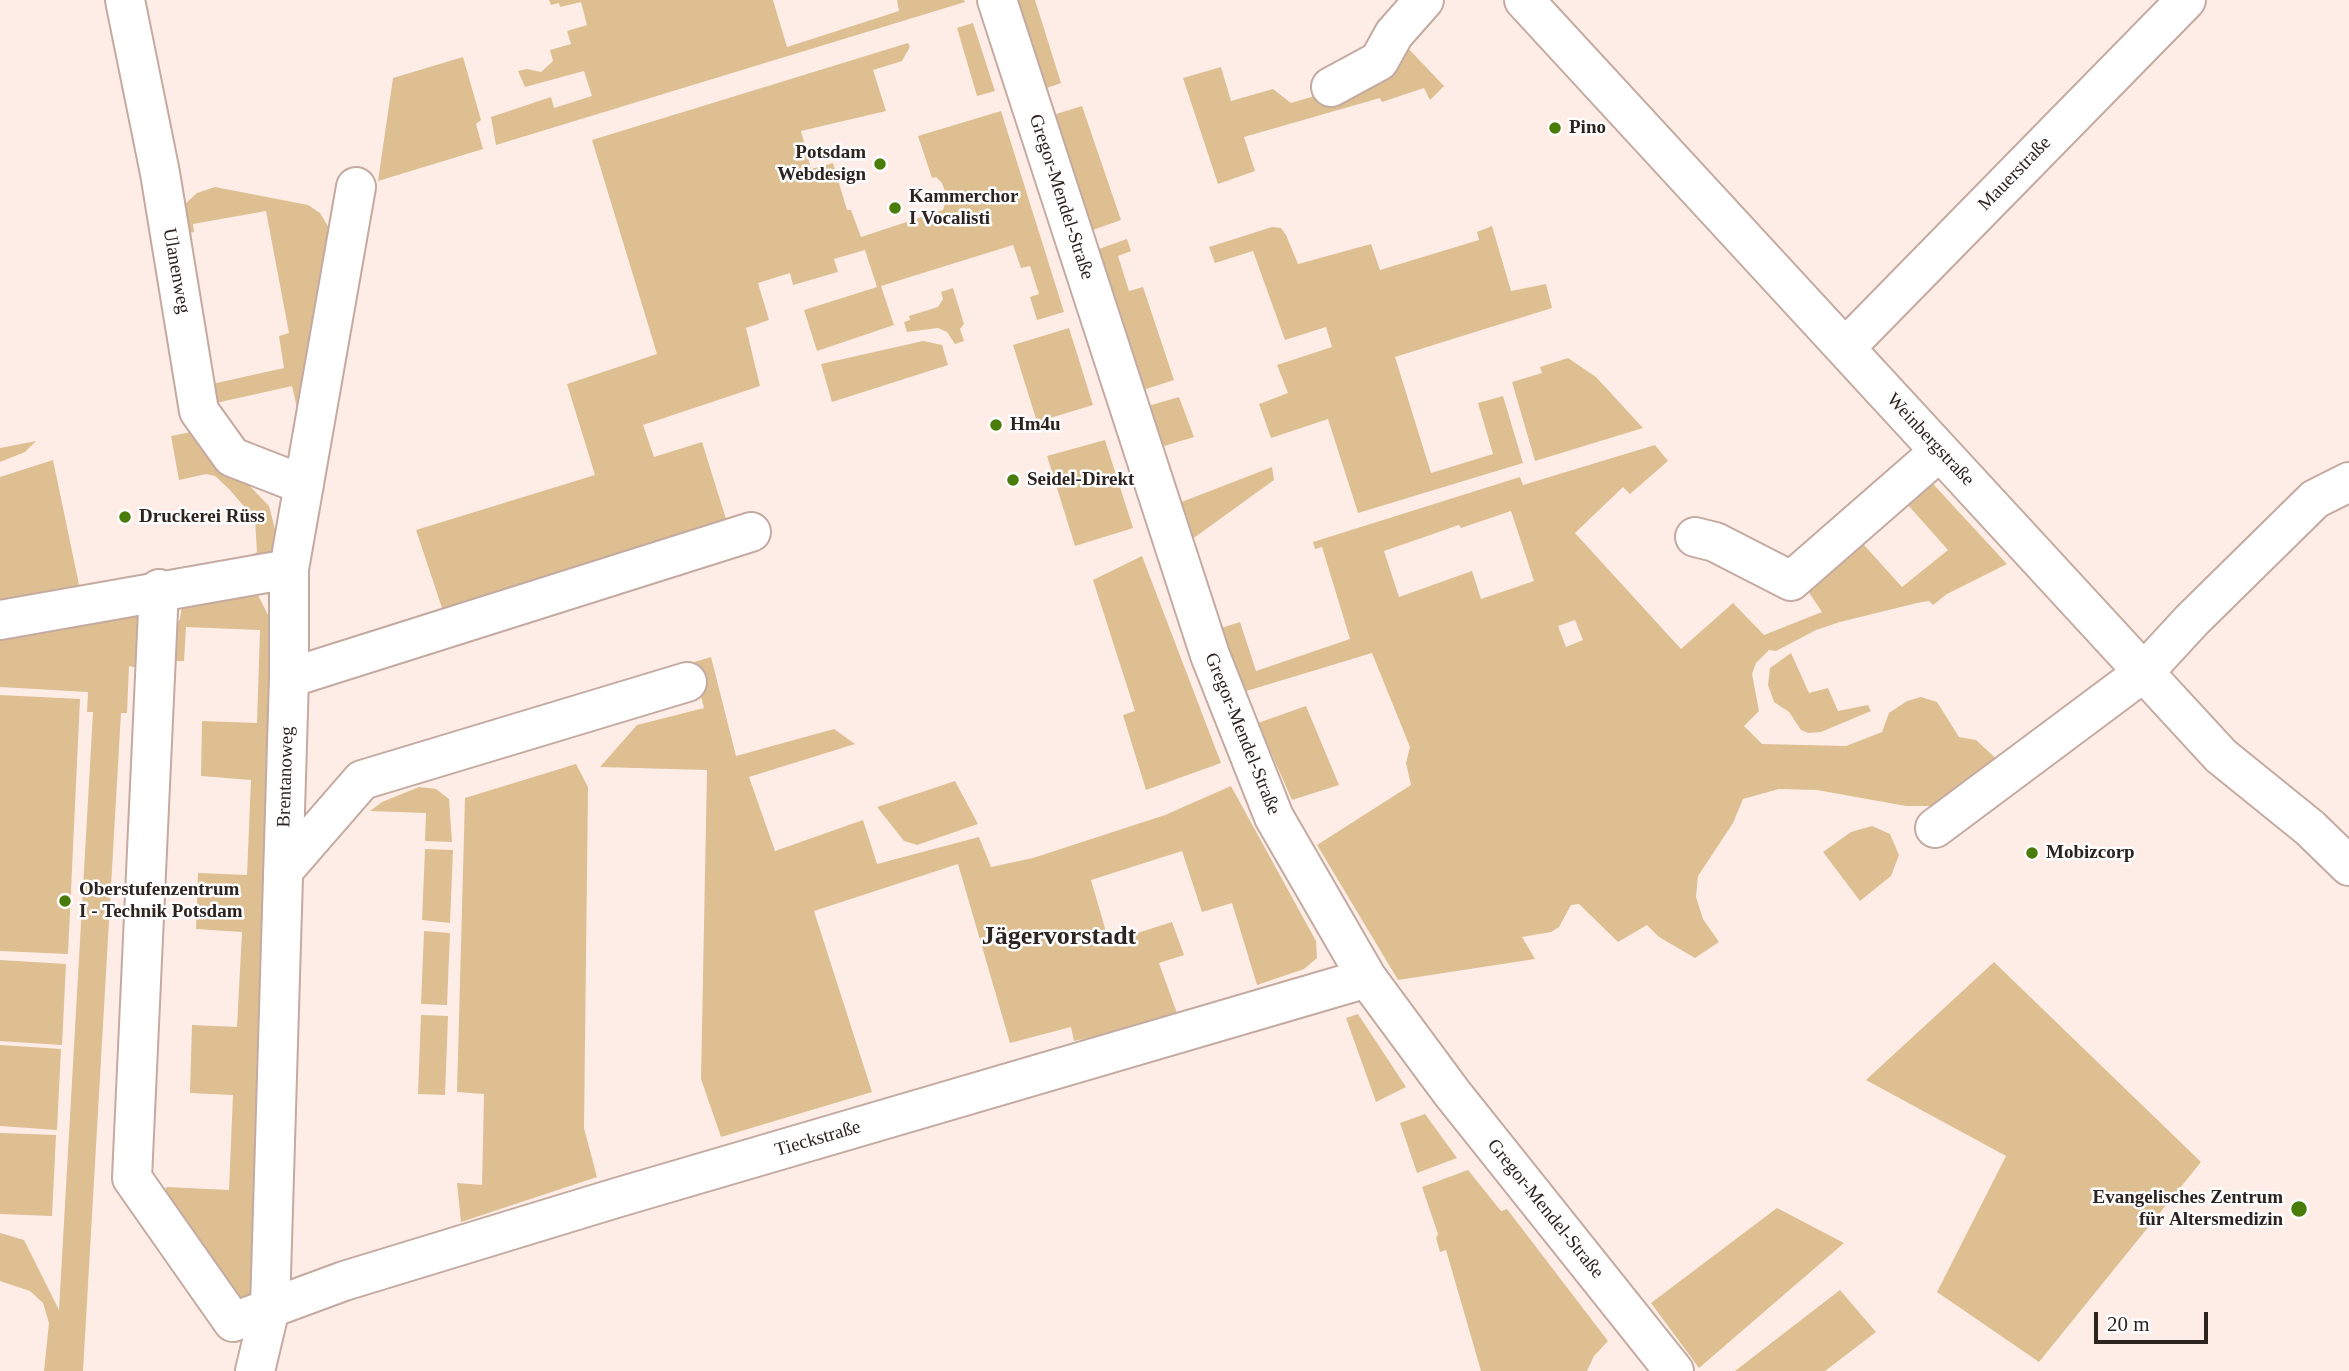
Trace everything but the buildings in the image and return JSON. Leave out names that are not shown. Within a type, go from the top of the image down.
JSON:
[{"type":"street","name":"Ulanenweg","points":[[125,0],[160,173],[199,411],[232,457],[304,485]]},
{"type":"street","name":"Gregor-Mendel-Straße","points":[[998,0],[1209,655],[1274,817],[1367,978],[1452,1093],[1674,1371]]},
{"type":"street","points":[[1331,87],[1379,61],[1394,34],[1424,0]]},
{"type":"street","name":"Weinbergstraße","points":[[1524,0],[2221,756],[2310,828],[2349,866]]},
{"type":"street","name":"Mauerstraße","points":[[1845,348],[2186,0]]},
{"type":"street","name":"Brentanoweg","points":[[256,1371],[270,1308],[289,678],[289,569],[356,187]]},
{"type":"street","points":[[1695,537],[1715,542],[1791,581],[1940,451]]},
{"type":"street","points":[[1935,828],[2144,672],[2192,620],[2315,499],[2349,482]]},
{"type":"street","points":[[289,678],[751,532]]},
{"type":"street","points":[[0,620],[159,589],[289,569]]},
{"type":"street","name":"Tieckstraße","points":[[159,589],[132,1178],[233,1322],[344,1281],[616,1198],[1367,978]]},
{"type":"street","points":[[283,872],[362,780],[687,682]]},
{"type":"shaded area","points":[[549,0],[773,0],[787,47],[899,11],[897,0],[965,2],[496,145],[491,117],[551,97],[554,108],[592,96],[584,71],[525,87],[518,71],[527,69],[541,72],[553,61],[550,50],[571,44],[567,31],[587,25],[581,2],[560,7],[559,3],[551,5]]},
{"type":"shaded area","points":[[1015,0],[1035,0],[1061,83],[1044,89]]},
{"type":"shaded area","points":[[973,23],[995,91],[977,96],[957,28]]},
{"type":"shaded area","points":[[908,43],[910,47],[902,61],[873,70],[886,111],[801,131],[811,169],[833,163],[847,210],[851,210],[861,237],[943,210],[947,197],[942,183],[936,177],[932,178],[918,136],[1001,111],[1064,312],[1037,320],[1030,297],[1039,294],[1030,266],[1021,268],[1013,245],[881,286],[894,325],[817,351],[804,310],[877,287],[865,250],[834,259],[838,272],[793,285],[790,273],[758,283],[769,320],[746,328],[760,386],[643,425],[654,457],[702,442],[726,519],[445,617],[416,530],[595,475],[567,384],[657,354],[592,140]]},
{"type":"shaded area","points":[[1405,45],[1444,86],[1430,100],[1424,88],[1382,102],[1380,98],[1244,137],[1255,171],[1218,184],[1183,78],[1221,67],[1231,101],[1273,89],[1291,103],[1338,89]]},
{"type":"shaded area","points":[[463,57],[481,120],[476,124],[483,149],[378,181],[393,78]]},
{"type":"shaded area","points":[[1082,106],[1121,220],[1090,231],[1053,115]]},
{"type":"shaded area","points":[[215,187],[308,205],[320,213],[332,233],[299,417],[292,386],[216,403],[212,384],[284,368],[279,336],[289,333],[266,211],[193,224],[194,232],[180,235],[183,206],[197,193]]},
{"type":"shaded area","points":[[1492,226],[1511,291],[1546,284],[1552,308],[1395,357],[1431,473],[1493,454],[1478,403],[1503,396],[1523,463],[1358,513],[1328,419],[1271,438],[1259,404],[1288,393],[1277,365],[1332,347],[1326,327],[1285,340],[1253,251],[1215,263],[1209,247],[1272,227],[1281,228],[1298,264],[1371,244],[1380,270],[1479,240],[1477,232]]},
{"type":"shaded area","points":[[1127,239],[1131,251],[1118,256],[1129,291],[1143,287],[1174,380],[1143,390],[1096,250]]},
{"type":"shaded area","points":[[953,288],[964,324],[960,329],[964,341],[955,344],[947,332],[938,328],[907,332],[904,322],[910,320],[909,316],[938,307],[943,299],[941,292]]},
{"type":"shaded area","points":[[1069,328],[1093,405],[1037,422],[1013,345]]},
{"type":"shaded area","points":[[923,341],[942,345],[948,365],[832,402],[821,364]]},
{"type":"shaded area","points":[[1568,358],[1596,377],[1643,428],[1535,461],[1512,382],[1542,373],[1540,367]]},
{"type":"shaded area","points":[[1179,397],[1194,437],[1161,447],[1148,406]]},
{"type":"shaded area","points":[[191,432],[199,447],[218,466],[241,477],[269,506],[276,533],[275,544],[268,557],[247,558],[257,552],[255,519],[215,476],[206,474],[179,480],[171,436]]},
{"type":"shaded area","points":[[1105,440],[1133,528],[1075,546],[1047,456]]},
{"type":"shaded area","points":[[36,441],[25,452],[0,462],[0,448]]},
{"type":"shaded area","points":[[1655,445],[1668,461],[1630,494],[1623,487],[1575,533],[1681,649],[1733,603],[1764,635],[1822,612],[1802,582],[1855,535],[1902,587],[1948,550],[1899,495],[1922,472],[2007,564],[1947,594],[1933,605],[1929,601],[1917,603],[1840,622],[1816,630],[1776,651],[1769,650],[1756,663],[1752,674],[1759,711],[1744,726],[1762,744],[1846,746],[1882,732],[1889,713],[1907,701],[1921,697],[1937,702],[1959,737],[1976,740],[2002,764],[1966,793],[1931,806],[1906,806],[1817,790],[1779,789],[1743,799],[1733,823],[1698,876],[1696,897],[1703,919],[1719,942],[1695,958],[1659,937],[1647,925],[1618,942],[1579,904],[1571,905],[1559,927],[1551,932],[1522,937],[1535,959],[1398,980],[1317,845],[1411,785],[1406,763],[1410,747],[1372,653],[1243,692],[1221,628],[1240,622],[1256,671],[1350,639],[1322,547],[1315,549],[1313,542],[1520,477],[1523,485]],"holes":[[[1511,511],[1534,581],[1481,599],[1472,571],[1399,597],[1384,551],[1459,525],[1461,528]],[[1575,620],[1583,640],[1566,647],[1558,626]]]},
{"type":"shaded area","points":[[53,460],[82,599],[0,612],[0,477]]},
{"type":"shaded area","points":[[1272,467],[1274,480],[1191,540],[1179,503]]},
{"type":"shaded area","points":[[1142,556],[1221,763],[1146,790],[1123,715],[1135,711],[1093,580]]},
{"type":"shaded area","points":[[247,589],[258,595],[269,617],[268,791],[256,1303],[241,1308],[165,1215],[166,1187],[229,1190],[233,1095],[190,1093],[192,1025],[237,1027],[242,932],[196,929],[198,873],[247,875],[251,780],[201,776],[202,721],[257,723],[260,630],[186,627],[184,661],[170,661],[170,634],[180,619],[183,598]]},
{"type":"shaded area","points":[[167,596],[138,668],[129,666],[127,713],[121,713],[83,1371],[44,1371],[49,1323],[43,1303],[30,1291],[0,1281],[0,1233],[24,1240],[59,1310],[93,712],[87,712],[88,692],[0,687],[0,629]]},
{"type":"shaded area","points":[[1791,653],[1809,693],[1828,688],[1838,711],[1868,705],[1871,711],[1821,732],[1808,733],[1801,730],[1789,712],[1774,702],[1768,685],[1770,668]]},
{"type":"shaded area","points":[[711,657],[736,756],[834,729],[855,744],[749,777],[775,851],[863,820],[877,864],[979,837],[991,867],[1033,858],[1165,815],[1231,786],[1316,941],[1317,958],[1304,969],[1257,985],[1232,903],[1202,912],[1182,851],[1091,880],[1109,942],[1172,922],[1184,955],[1159,963],[1179,1019],[1074,1041],[1071,1027],[1010,1043],[958,864],[814,911],[872,1092],[721,1137],[701,1079],[707,770],[600,767],[637,725],[704,708],[695,674],[654,674]]},
{"type":"shaded area","points":[[0,695],[80,699],[68,954],[0,951]]},
{"type":"shaded area","points":[[1306,706],[1339,785],[1292,800],[1258,723]]},
{"type":"shaded area","points":[[576,764],[588,787],[584,1128],[597,1177],[461,1222],[457,1183],[482,1185],[484,1094],[457,1092],[465,798]]},
{"type":"shaded area","points":[[955,781],[978,824],[917,845],[904,841],[877,807]]},
{"type":"shaded area","points":[[419,787],[436,789],[449,799],[452,842],[425,841],[426,813],[370,811],[382,802]]},
{"type":"shaded area","points":[[1872,826],[1890,834],[1899,855],[1891,876],[1860,901],[1823,852],[1851,832]]},
{"type":"shaded area","points":[[425,849],[453,850],[450,923],[422,920]]},
{"type":"shaded area","points":[[424,931],[450,933],[447,1005],[421,1004]]},
{"type":"shaded area","points":[[0,960],[66,964],[62,1045],[0,1041]]},
{"type":"shaded area","points":[[1994,962],[2201,1162],[2039,1362],[1937,1292],[2006,1156],[1866,1080]]},
{"type":"shaded area","points":[[1358,1014],[1406,1087],[1376,1102],[1346,1018]]},
{"type":"shaded area","points":[[421,1015],[448,1016],[445,1095],[418,1094]]},
{"type":"shaded area","points":[[0,1045],[61,1049],[57,1130],[0,1126]]},
{"type":"shaded area","points":[[1425,1114],[1457,1158],[1417,1173],[1400,1123]]},
{"type":"shaded area","points":[[0,1133],[56,1135],[52,1216],[0,1214]]},
{"type":"shaded area","points":[[1468,1170],[1501,1211],[1507,1209],[1608,1341],[1594,1356],[1587,1371],[1481,1371],[1446,1250],[1440,1252],[1436,1238],[1438,1234],[1422,1187]]},
{"type":"shaded area","points":[[1777,1208],[1844,1243],[1699,1368],[1651,1303]]},
{"type":"shaded area","points":[[1840,1290],[1876,1332],[1825,1371],[1735,1371]]},
{"type":"place","name":"Pino","points":[[1555,128]]},
{"type":"place","name":"Potsdam Webdesign","points":[[880,164]]},
{"type":"place","name":"Kammerchor I Vocalisti","points":[[895,208]]},
{"type":"place","name":"Hm4u","points":[[996,425]]},
{"type":"place","name":"Seidel-Direkt","points":[[1013,480]]},
{"type":"place","name":"Druckerei Rüss","points":[[125,517]]},
{"type":"place","name":"Mobizcorp","points":[[2032,853]]},
{"type":"place","name":"Oberstufenzentrum I - Technik Potsdam","points":[[65,901]]},
{"type":"place","name":"Evangelisches Zentrum für Altersmedizin","points":[[2299,1209]]},
{"type":"district","name":"Jägervorstadt","points":[[1059,937]]}]
